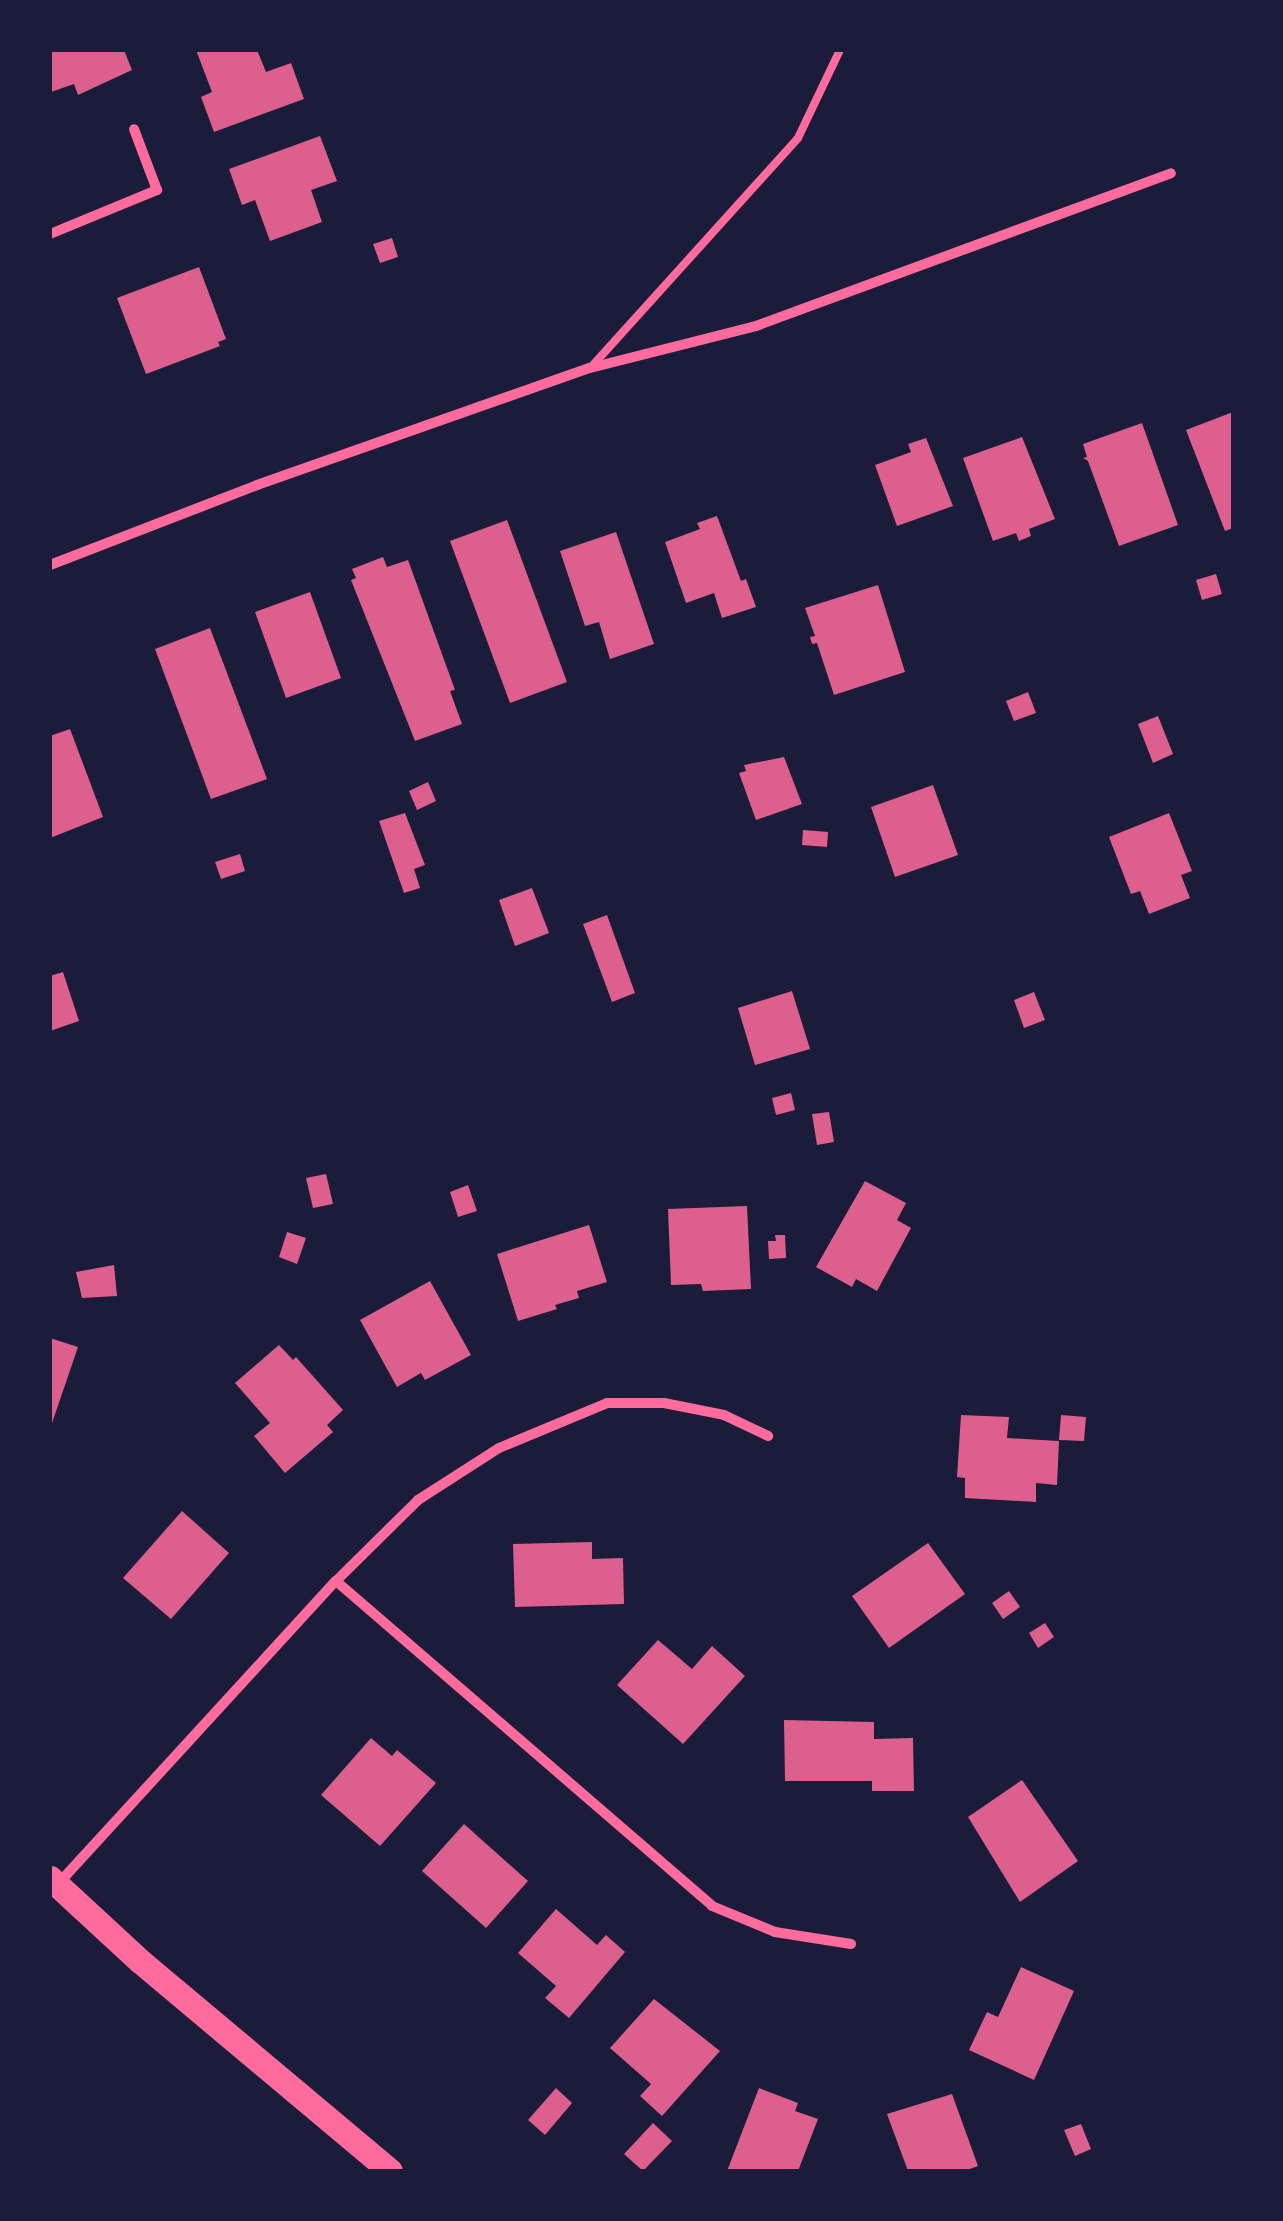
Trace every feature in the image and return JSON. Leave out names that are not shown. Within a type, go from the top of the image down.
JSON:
[{"type":"main road","points":[[54,1882],[140,1961],[390,2171]]},
{"type":"street","points":[[50,234],[157,190],[134,129]]},
{"type":"street","points":[[50,566],[257,484],[590,368],[756,326],[1171,173]]},
{"type":"street","points":[[54,1882],[336,1581],[418,1500],[499,1448],[608,1404],[679,1406],[724,1415],[768,1436]]},
{"type":"street","points":[[336,1581],[712,1906],[775,1932],[852,1944]]},
{"type":"lane","points":[[590,368],[798,138],[840,50]]},
{"type":"building","points":[[50,50],[124,50],[132,70],[78,95],[74,84],[51,92]]},
{"type":"building","points":[[196,50],[257,50],[266,72],[291,63],[304,99],[214,132],[201,97],[212,92]]},
{"type":"building","points":[[320,136],[337,181],[311,190],[322,222],[270,241],[255,200],[242,205],[229,169]]},
{"type":"building","points":[[392,238],[398,257],[380,263],[373,244]]},
{"type":"building","points":[[199,267],[226,339],[218,342],[220,346],[146,374],[117,298]]},
{"type":"building","points":[[1233,412],[1233,528],[1225,531],[1186,430]]},
{"type":"building","points":[[1142,423],[1178,525],[1119,546],[1088,461],[1083,458],[1087,457],[1083,444]]},
{"type":"building","points":[[1022,437],[1055,519],[1029,529],[1031,536],[1019,541],[1016,533],[993,541],[963,458]]},
{"type":"building","points":[[926,438],[953,506],[897,526],[875,465],[911,452],[908,444]]},
{"type":"building","points":[[717,516],[741,581],[746,579],[756,607],[722,618],[714,593],[686,603],[665,542],[700,529],[697,523]]},
{"type":"building","points":[[507,520],[567,682],[510,703],[450,541]]},
{"type":"building","points":[[616,532],[654,644],[610,659],[599,622],[585,626],[560,551]]},
{"type":"building","points":[[383,557],[387,567],[408,560],[455,690],[450,691],[462,724],[415,741],[351,580],[356,578],[352,569]]},
{"type":"building","points":[[1216,574],[1222,594],[1202,600],[1196,580]]},
{"type":"building","points":[[878,585],[905,672],[834,695],[817,643],[812,644],[810,637],[815,636],[805,608]]},
{"type":"building","points":[[310,592],[341,678],[286,698],[255,612]]},
{"type":"building","points":[[210,628],[267,779],[211,799],[155,649]]},
{"type":"building","points":[[1028,692],[1036,713],[1014,721],[1006,701]]},
{"type":"building","points":[[1158,716],[1173,754],[1153,763],[1138,724]]},
{"type":"building","points":[[70,729],[103,817],[50,838],[50,736]]},
{"type":"building","points":[[784,757],[802,804],[756,820],[739,773],[746,771],[744,765]]},
{"type":"building","points":[[428,782],[436,801],[417,810],[409,791]]},
{"type":"building","points":[[933,785],[958,855],[895,877],[871,807]]},
{"type":"building","points":[[405,813],[425,865],[414,869],[420,888],[404,893],[379,821]]},
{"type":"building","points":[[1169,813],[1192,871],[1181,875],[1190,898],[1149,914],[1140,891],[1131,894],[1109,837]]},
{"type":"building","points":[[803,830],[828,832],[827,847],[802,845]]},
{"type":"building","points":[[240,854],[245,871],[221,879],[215,862]]},
{"type":"building","points":[[532,888],[549,933],[515,946],[499,900]]},
{"type":"building","points":[[607,915],[635,993],[612,1002],[583,924]]},
{"type":"building","points":[[63,972],[79,1021],[50,1031],[50,976]]},
{"type":"building","points":[[792,991],[810,1049],[755,1065],[738,1008]]},
{"type":"building","points":[[1034,992],[1045,1020],[1024,1028],[1014,1000]]},
{"type":"building","points":[[791,1093],[795,1110],[776,1115],[772,1098]]},
{"type":"building","points":[[829,1112],[834,1142],[817,1145],[812,1114]]},
{"type":"building","points":[[326,1174],[333,1204],[313,1208],[306,1178]]},
{"type":"building","points":[[865,1181],[906,1203],[897,1220],[911,1228],[877,1291],[856,1279],[852,1287],[816,1267]]},
{"type":"building","points":[[468,1185],[477,1211],[458,1217],[450,1192]]},
{"type":"building","points":[[747,1206],[751,1289],[703,1291],[701,1284],[671,1285],[668,1209]]},
{"type":"building","points":[[589,1225],[607,1282],[577,1291],[579,1298],[555,1305],[557,1309],[518,1321],[497,1254]]},
{"type":"building","points":[[287,1232],[306,1238],[297,1264],[279,1257]]},
{"type":"building","points":[[775,1235],[785,1235],[786,1258],[769,1259],[768,1241],[776,1241]]},
{"type":"building","points":[[114,1265],[117,1296],[82,1298],[76,1272]]},
{"type":"building","points":[[430,1281],[471,1355],[425,1380],[421,1373],[397,1387],[360,1320]]},
{"type":"building","points":[[50,1338],[78,1347],[51,1426],[50,1426]]},
{"type":"building","points":[[279,1345],[293,1360],[296,1357],[343,1410],[327,1425],[333,1432],[285,1473],[254,1436],[270,1423],[235,1383]]},
{"type":"building","points":[[961,1415],[1009,1417],[1007,1438],[1059,1441],[1057,1485],[1036,1483],[1036,1502],[965,1498],[965,1478],[957,1477]]},
{"type":"building","points":[[1061,1415],[1086,1417],[1084,1441],[1059,1440]]},
{"type":"building","points":[[182,1511],[229,1553],[171,1619],[123,1578]]},
{"type":"building","points":[[592,1542],[592,1559],[623,1558],[624,1604],[515,1607],[513,1544]]},
{"type":"building","points":[[928,1543],[965,1594],[889,1648],[852,1596]]},
{"type":"building","points":[[1009,1591],[1020,1607],[1003,1619],[992,1603]]},
{"type":"building","points":[[1045,1623],[1054,1637],[1038,1648],[1029,1633]]},
{"type":"building","points":[[658,1640],[692,1669],[712,1646],[745,1676],[683,1744],[617,1685]]},
{"type":"building","points":[[784,1720],[874,1722],[874,1739],[913,1738],[914,1791],[872,1791],[872,1781],[785,1781]]},
{"type":"building","points":[[371,1738],[392,1756],[397,1750],[436,1783],[380,1846],[321,1795]]},
{"type":"building","points":[[1022,1780],[1078,1861],[1020,1902],[968,1817]]},
{"type":"building","points":[[464,1824],[528,1881],[486,1928],[422,1871]]},
{"type":"building","points":[[556,1909],[597,1945],[606,1935],[625,1952],[569,2018],[545,1998],[556,1986],[518,1953]]},
{"type":"building","points":[[1021,1967],[1074,1991],[1034,2080],[969,2050],[987,2012],[998,2017]]},
{"type":"building","points":[[654,1999],[720,2051],[662,2116],[640,2096],[651,2084],[610,2048]]},
{"type":"building","points":[[556,2088],[572,2103],[545,2135],[528,2120]]},
{"type":"building","points":[[759,2088],[798,2103],[795,2111],[818,2119],[798,2171],[727,2171]]},
{"type":"building","points":[[952,2094],[978,2166],[964,2171],[908,2171],[887,2114]]},
{"type":"building","points":[[653,2123],[672,2141],[643,2171],[624,2154]]},
{"type":"building","points":[[1081,2124],[1091,2149],[1075,2156],[1064,2130]]}]
